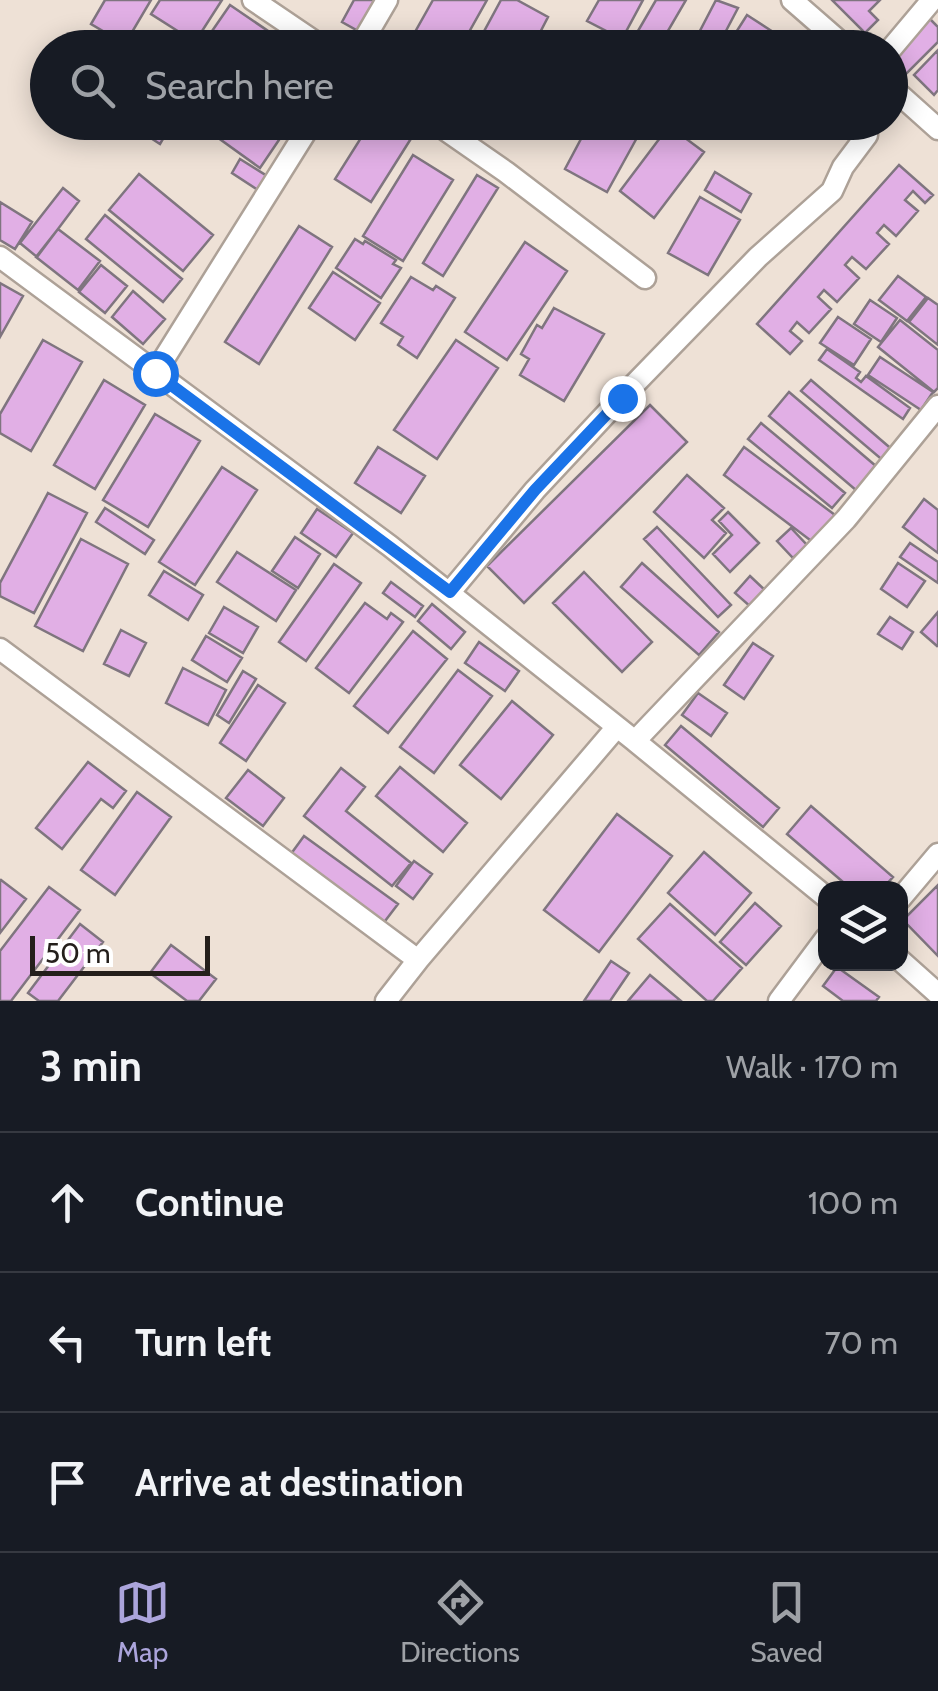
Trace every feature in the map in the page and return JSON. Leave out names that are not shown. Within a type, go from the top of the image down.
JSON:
[{"type":"street","points":[[252,0],[297,30]]},
{"type":"street","points":[[369,30],[387,0]]},
{"type":"street","points":[[792,0],[826,30]]},
{"type":"street","points":[[907,30],[932,0]]},
{"type":"street","points":[[908,102],[938,128]]},
{"type":"street","points":[[155,373],[301,140]]},
{"type":"street","points":[[460,140],[645,278]]},
{"type":"street","points":[[450,592],[535,490],[622,398],[758,257],[832,191],[843,167],[863,140]]},
{"type":"street","points":[[0,257],[450,592],[818,890]]},
{"type":"street","points":[[635,741],[846,519],[938,406]]},
{"type":"street","points":[[0,649],[418,960]]},
{"type":"street","points":[[386,1001],[616,728]]},
{"type":"street","points":[[908,890],[938,854]]},
{"type":"street","points":[[779,1001],[818,949]]},
{"type":"street","points":[[908,967],[938,994]]},
{"type":"building","points":[[105,0],[151,0],[133,30],[101,30],[91,24]]},
{"type":"building","points":[[160,0],[222,0],[203,30],[176,30],[151,14]]},
{"type":"building","points":[[354,0],[377,0],[361,30],[342,22]]},
{"type":"building","points":[[433,0],[487,0],[470,30],[416,30]]},
{"type":"building","points":[[501,0],[517,0],[548,17],[541,30],[485,30]]},
{"type":"building","points":[[599,0],[643,0],[627,30],[604,30],[587,21]]},
{"type":"building","points":[[656,0],[686,0],[668,30],[638,30]]},
{"type":"building","points":[[716,0],[738,8],[726,30],[700,30]]},
{"type":"building","points":[[832,0],[880,0],[869,11],[878,20],[868,30],[862,30]]},
{"type":"building","points":[[230,5],[267,30],[213,30]]},
{"type":"building","points":[[747,15],[770,30],[737,30]]},
{"type":"building","points":[[930,19],[938,27],[938,42],[908,72],[908,42]]},
{"type":"building","points":[[938,50],[938,90],[934,95],[914,75]]},
{"type":"building","points":[[221,140],[279,140],[260,168]]},
{"type":"building","points":[[360,140],[410,140],[371,202],[335,179]]},
{"type":"building","points":[[580,140],[636,140],[607,192],[565,169]]},
{"type":"building","points":[[658,140],[688,140],[704,152],[654,218],[620,191]]},
{"type":"building","points":[[413,155],[453,180],[403,261],[363,236]]},
{"type":"building","points":[[240,159],[267,176],[258,190],[232,173]]},
{"type":"building","points":[[899,165],[933,195],[925,203],[913,191],[905,200],[918,211],[896,236],[884,225],[877,233],[889,244],[866,269],[852,257],[845,265],[859,278],[837,302],[824,290],[818,297],[831,309],[809,333],[797,322],[790,331],[802,341],[790,354],[757,324]]},
{"type":"building","points":[[715,172],[751,194],[741,212],[705,190]]},
{"type":"building","points":[[139,174],[213,235],[183,271],[109,210]]},
{"type":"building","points":[[477,175],[498,188],[443,276],[423,263]]},
{"type":"building","points":[[63,188],[79,201],[37,257],[20,243]]},
{"type":"building","points":[[700,197],[740,220],[708,275],[668,253]]},
{"type":"building","points":[[0,202],[32,222],[15,249],[0,240]]},
{"type":"building","points":[[105,215],[182,279],[163,302],[86,239]]},
{"type":"building","points":[[299,226],[332,247],[259,364],[225,342]]},
{"type":"building","points":[[58,229],[100,261],[78,290],[36,257]]},
{"type":"building","points":[[355,239],[396,260],[393,264],[401,268],[381,298],[336,268]]},
{"type":"building","points":[[525,242],[567,271],[507,360],[465,332]]},
{"type":"building","points":[[101,265],[127,286],[105,313],[79,292]]},
{"type":"building","points":[[333,272],[380,303],[355,340],[309,308]]},
{"type":"building","points":[[898,276],[926,297],[907,321],[879,300]]},
{"type":"building","points":[[411,277],[455,298],[417,358],[398,345],[403,337],[381,323]]},
{"type":"building","points":[[0,283],[23,296],[0,337]]},
{"type":"building","points":[[133,291],[165,319],[143,344],[112,317]]},
{"type":"building","points":[[928,298],[938,305],[938,345],[909,322]]},
{"type":"building","points":[[870,300],[897,318],[881,342],[854,324]]},
{"type":"building","points":[[554,308],[604,334],[564,401],[520,375],[529,359],[521,354],[537,325],[542,328]]},
{"type":"building","points":[[838,317],[871,339],[854,365],[820,343]]},
{"type":"building","points":[[900,320],[938,350],[938,388],[934,392],[878,347]]},
{"type":"building","points":[[43,340],[82,362],[31,451],[0,433],[0,414]]},
{"type":"building","points":[[456,340],[498,368],[437,459],[394,430]]},
{"type":"building","points":[[827,349],[860,372],[856,378],[861,382],[866,376],[910,408],[903,419],[819,360]]},
{"type":"building","points":[[880,357],[933,392],[921,410],[868,375]]},
{"type":"building","points":[[104,380],[145,405],[95,489],[54,465]]},
{"type":"building","points":[[811,380],[895,452],[886,463],[801,391]]},
{"type":"building","points":[[789,392],[877,467],[857,491],[769,416]]},
{"type":"building","points":[[650,405],[687,442],[524,603],[487,566]]},
{"type":"building","points":[[155,414],[200,441],[148,527],[103,500]]},
{"type":"building","points":[[761,423],[845,493],[832,508],[748,439]]},
{"type":"building","points":[[378,447],[425,476],[401,513],[355,483]]},
{"type":"building","points":[[744,447],[839,518],[818,546],[724,475]]},
{"type":"building","points":[[222,467],[257,490],[195,585],[159,562]]},
{"type":"building","points":[[687,475],[724,508],[712,520],[726,533],[704,558],[654,512]]},
{"type":"building","points":[[48,493],[87,513],[34,613],[0,596],[0,583]]},
{"type":"building","points":[[924,499],[938,510],[938,553],[903,527]]},
{"type":"building","points":[[105,508],[154,540],[145,554],[96,522]]},
{"type":"building","points":[[317,509],[353,533],[336,557],[301,533]]},
{"type":"building","points":[[728,512],[759,543],[730,572],[713,554],[732,535],[719,521]]},
{"type":"building","points":[[657,527],[731,605],[718,617],[644,539]]},
{"type":"building","points":[[791,528],[807,545],[793,558],[777,541]]},
{"type":"building","points":[[295,537],[320,554],[298,588],[272,571]]},
{"type":"building","points":[[81,539],[128,564],[83,651],[35,626]]},
{"type":"building","points":[[910,543],[938,562],[938,583],[900,557]]},
{"type":"building","points":[[237,552],[296,590],[276,621],[217,582]]},
{"type":"building","points":[[642,563],[719,632],[699,655],[621,587]]},
{"type":"building","points":[[898,563],[925,581],[907,607],[881,589]]},
{"type":"building","points":[[334,564],[361,583],[306,661],[279,642]]},
{"type":"building","points":[[164,571],[203,595],[188,620],[149,595]]},
{"type":"building","points":[[584,572],[652,642],[622,672],[553,603]]},
{"type":"building","points":[[750,576],[767,592],[752,608],[735,593]]},
{"type":"building","points":[[391,582],[423,606],[415,617],[383,593]]},
{"type":"building","points":[[365,603],[387,619],[391,613],[403,622],[349,693],[316,668]]},
{"type":"building","points":[[432,604],[465,632],[451,649],[418,621]]},
{"type":"building","points":[[224,607],[258,627],[243,653],[209,633]]},
{"type":"building","points":[[938,612],[938,645],[937,646],[921,632]]},
{"type":"building","points":[[890,617],[913,632],[902,649],[878,634]]},
{"type":"building","points":[[121,630],[146,643],[129,676],[104,664]]},
{"type":"building","points":[[413,631],[447,659],[388,733],[354,706]]},
{"type":"building","points":[[206,636],[242,658],[227,682],[192,660]]},
{"type":"building","points":[[479,642],[519,671],[505,691],[465,663]]},
{"type":"building","points":[[753,643],[773,656],[744,699],[724,685]]},
{"type":"building","points":[[183,668],[226,690],[208,725],[166,703]]},
{"type":"building","points":[[458,670],[492,696],[434,773],[400,747]]},
{"type":"building","points":[[243,671],[256,679],[229,723],[217,715]]},
{"type":"building","points":[[258,685],[285,703],[246,761],[220,743]]},
{"type":"building","points":[[698,693],[727,713],[711,736],[682,715]]},
{"type":"building","points":[[512,701],[553,735],[501,799],[460,765]]},
{"type":"building","points":[[681,726],[779,808],[763,827],[665,745]]},
{"type":"building","points":[[88,762],[126,791],[113,808],[101,799],[62,849],[36,828]]},
{"type":"building","points":[[400,767],[467,823],[443,852],[376,796]]},
{"type":"building","points":[[341,768],[365,787],[346,811],[411,863],[392,886],[304,816]]},
{"type":"building","points":[[248,770],[284,798],[263,826],[226,798]]},
{"type":"building","points":[[137,792],[171,817],[115,895],[81,870]]},
{"type":"building","points":[[811,806],[893,877],[889,881],[842,881],[787,834]]},
{"type":"building","points":[[617,814],[672,856],[599,952],[544,910]]},
{"type":"building","points":[[304,836],[398,904],[382,925],[288,858]]},
{"type":"building","points":[[704,852],[751,893],[715,935],[668,893]]},
{"type":"building","points":[[414,861],[432,874],[413,899],[396,886]]},
{"type":"building","points":[[0,881],[26,899],[0,933]]},
{"type":"building","points":[[938,885],[938,956],[908,925],[908,915]]},
{"type":"building","points":[[49,887],[80,910],[11,1001],[0,1001],[0,951]]},
{"type":"building","points":[[755,903],[781,926],[746,965],[720,942]]},
{"type":"building","points":[[670,904],[742,968],[713,1001],[707,1001],[638,939]]},
{"type":"building","points":[[80,924],[103,942],[58,1001],[39,1001],[28,993]]},
{"type":"building","points":[[171,945],[216,979],[199,1001],[187,1001],[150,973]]},
{"type":"building","points":[[611,961],[629,973],[610,1001],[584,1001]]},
{"type":"building","points":[[834,971],[843,971],[879,997],[876,1001],[843,1001],[823,986]]},
{"type":"building","points":[[650,975],[681,1001],[628,1001]]},
{"type":"route","points":[[155,373],[450,592],[535,490],[622,398]]}]
